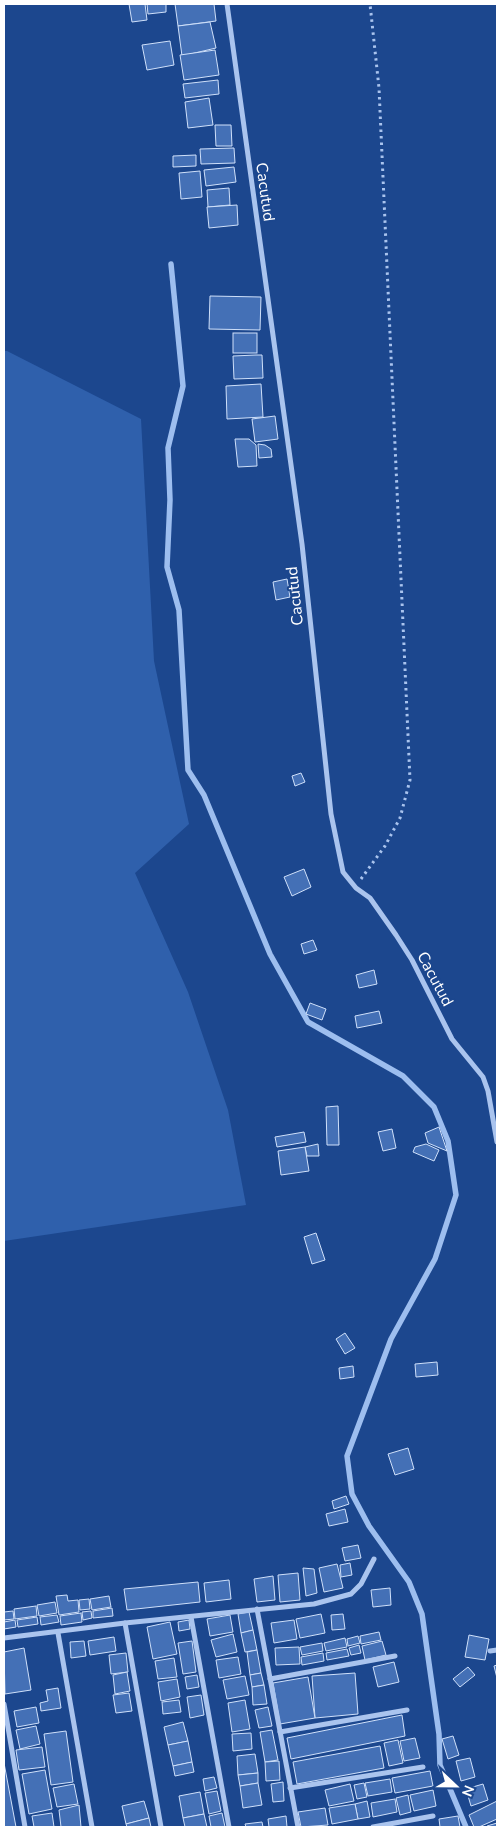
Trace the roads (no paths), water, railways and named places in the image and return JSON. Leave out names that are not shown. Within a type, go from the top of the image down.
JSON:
[{"type":"street","name":"Cacutud","points":[[227,4],[302,544],[331,814],[343,872],[356,888],[370,898],[396,935],[412,960],[452,1039],[483,1077],[488,1091],[497,1142]]},
{"type":"street","points":[[4,1638],[125,1623],[314,1604],[351,1594],[361,1584],[374,1559]]},
{"type":"street","points":[[257,1609],[298,1827]]},
{"type":"street","points":[[191,1617],[228,1827]]},
{"type":"street","points":[[125,1623],[161,1827]]},
{"type":"street","points":[[58,1632],[92,1827]]},
{"type":"street","points":[[490,1651],[497,1650]]},
{"type":"street","points":[[270,1679],[395,1656]]},
{"type":"street","points":[[4,1704],[25,1827]]},
{"type":"street","points":[[280,1732],[407,1710]]},
{"type":"street","points":[[290,1788],[423,1767]]},
{"type":"street","points":[[374,1827],[434,1816]]},
{"type":"waterway","points":[[171,264],[183,386],[168,448],[170,500],[167,567],[179,610],[188,770],[204,795],[270,954],[308,1022],[403,1076],[434,1107],[448,1141],[456,1195],[435,1259],[391,1339],[347,1456],[352,1494],[369,1526],[409,1582],[422,1614],[439,1734],[440,1765],[466,1827]]}]
